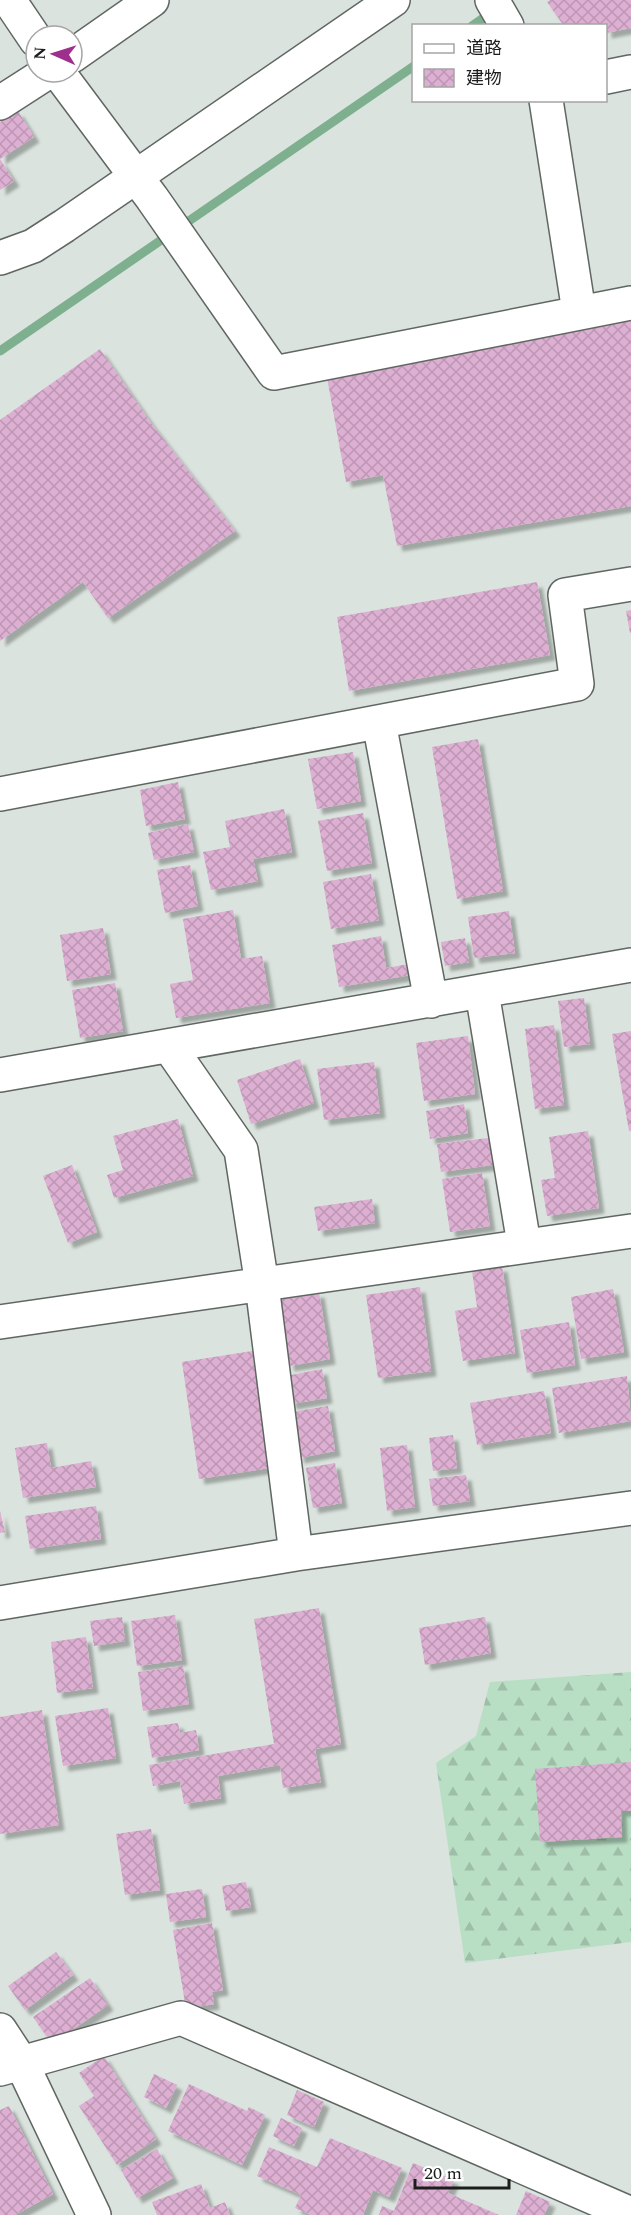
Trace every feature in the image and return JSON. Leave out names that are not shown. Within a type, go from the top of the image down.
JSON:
[{"type":"street","points":[[9,0],[25,24]]},
{"type":"street","points":[[84,48],[152,0]]},
{"type":"street","points":[[0,258],[33,246],[393,0]]},
{"type":"street","points":[[492,0],[506,24]]},
{"type":"street","points":[[607,77],[631,72]]},
{"type":"street","points":[[0,103],[29,84]]},
{"type":"street","points":[[67,84],[274,373],[631,303]]},
{"type":"street","points":[[546,102],[579,312]]},
{"type":"street","points":[[0,794],[577,684],[565,595],[631,584]]},
{"type":"street","points":[[379,722],[431,1001]]},
{"type":"street","points":[[0,1075],[631,965]]},
{"type":"street","points":[[482,992],[524,1244]]},
{"type":"street","points":[[169,1046],[241,1150],[262,1285],[296,1554]]},
{"type":"street","points":[[0,1322],[436,1260],[524,1244],[631,1231]]},
{"type":"street","points":[[0,1603],[296,1554],[631,1508]]},
{"type":"street","points":[[10,2065],[181,2018],[631,2214]]},
{"type":"street","points":[[0,2030],[10,2065],[94,2215]]},
{"type":"green space","points":[[631,1672],[631,1942],[465,1963],[436,1763],[476,1736],[490,1682]]},
{"type":"building","points":[[550,0],[631,0],[631,28],[607,33],[607,24],[563,24],[547,2]]},
{"type":"building","points":[[18,111],[34,137],[0,159],[0,122]]},
{"type":"building","points":[[0,159],[14,181],[0,190]]},
{"type":"building","points":[[631,320],[631,506],[397,546],[383,475],[346,482],[326,372]]},
{"type":"building","points":[[100,349],[151,423],[235,531],[108,618],[83,582],[0,641],[0,420]]},
{"type":"building","points":[[537,582],[550,655],[349,691],[337,617]]},
{"type":"building","points":[[631,610],[631,633],[630,633],[626,611]]},
{"type":"building","points":[[478,739],[503,891],[457,899],[432,747]]},
{"type":"building","points":[[353,752],[361,801],[317,809],[308,759]]},
{"type":"building","points":[[178,782],[185,819],[146,826],[140,790]]},
{"type":"building","points":[[284,809],[292,852],[253,859],[258,881],[211,890],[203,852],[230,847],[225,821]]},
{"type":"building","points":[[363,813],[372,863],[327,871],[318,821]]},
{"type":"building","points":[[188,824],[194,852],[154,860],[148,833]]},
{"type":"building","points":[[190,865],[198,906],[165,913],[157,870]]},
{"type":"building","points":[[371,874],[379,920],[331,929],[323,882]]},
{"type":"building","points":[[233,910],[241,959],[262,956],[270,1003],[176,1018],[170,984],[193,980],[183,919]]},
{"type":"building","points":[[509,911],[515,953],[474,958],[468,917]]},
{"type":"building","points":[[103,928],[111,974],[67,981],[60,935]]},
{"type":"building","points":[[381,936],[386,968],[409,964],[411,975],[339,987],[332,945]]},
{"type":"building","points":[[465,938],[469,962],[445,966],[441,942]]},
{"type":"building","points":[[115,983],[123,1031],[80,1038],[72,990]]},
{"type":"building","points":[[584,998],[590,1044],[564,1047],[558,1001]]},
{"type":"building","points":[[554,1025],[564,1105],[535,1109],[525,1029]]},
{"type":"building","points":[[631,1031],[631,1131],[629,1131],[612,1034]]},
{"type":"building","points":[[468,1036],[475,1094],[424,1101],[416,1043]]},
{"type":"building","points":[[300,1059],[314,1103],[251,1124],[237,1080]]},
{"type":"building","points":[[374,1062],[380,1113],[324,1120],[317,1069]]},
{"type":"building","points":[[464,1104],[468,1133],[430,1139],[426,1111]]},
{"type":"building","points":[[178,1119],[193,1176],[114,1198],[107,1175],[123,1170],[113,1136]]},
{"type":"building","points":[[588,1131],[599,1208],[547,1216],[541,1180],[555,1178],[549,1137]]},
{"type":"building","points":[[497,1137],[500,1164],[441,1172],[437,1144]]},
{"type":"building","points":[[72,1165],[97,1232],[68,1243],[43,1176]]},
{"type":"building","points":[[482,1173],[490,1226],[450,1232],[442,1179]]},
{"type":"building","points":[[372,1199],[375,1223],[318,1231],[314,1207]]},
{"type":"building","points":[[502,1266],[515,1353],[463,1361],[455,1311],[477,1307],[472,1271]]},
{"type":"building","points":[[420,1287],[431,1371],[378,1378],[366,1295]]},
{"type":"building","points":[[613,1289],[624,1352],[581,1359],[571,1297]]},
{"type":"building","points":[[319,1292],[330,1359],[289,1366],[277,1299]]},
{"type":"building","points":[[569,1322],[575,1365],[527,1373],[520,1330]]},
{"type":"building","points":[[265,1349],[282,1466],[199,1479],[182,1362]]},
{"type":"building","points":[[322,1369],[327,1398],[291,1404],[286,1376]]},
{"type":"building","points":[[627,1376],[631,1421],[559,1433],[552,1388]]},
{"type":"building","points":[[544,1391],[551,1433],[477,1445],[470,1403]]},
{"type":"building","points":[[328,1406],[335,1451],[299,1458],[291,1412]]},
{"type":"building","points":[[453,1435],[457,1468],[433,1471],[429,1438]]},
{"type":"building","points":[[47,1443],[51,1468],[91,1461],[96,1487],[23,1498],[15,1448]]},
{"type":"building","points":[[407,1445],[415,1507],[387,1511],[380,1448]]},
{"type":"building","points":[[335,1463],[342,1503],[313,1508],[306,1468]]},
{"type":"building","points":[[466,1475],[470,1501],[433,1506],[429,1479]]},
{"type":"building","points":[[96,1506],[101,1539],[30,1549],[25,1516]]},
{"type":"building","points":[[0,1511],[5,1532],[0,1533]]},
{"type":"building","points":[[319,1608],[341,1744],[315,1749],[321,1782],[283,1788],[280,1765],[218,1776],[221,1798],[184,1804],[180,1781],[153,1786],[149,1765],[274,1744],[254,1619]]},
{"type":"building","points":[[175,1615],[182,1660],[137,1666],[131,1621]]},
{"type":"building","points":[[122,1617],[125,1641],[94,1646],[90,1621]]},
{"type":"building","points":[[485,1617],[491,1653],[425,1665],[419,1628]]},
{"type":"building","points":[[86,1637],[93,1688],[57,1693],[51,1642]]},
{"type":"building","points":[[183,1666],[189,1704],[143,1711],[138,1672]]},
{"type":"building","points":[[108,1708],[116,1758],[63,1766],[55,1716]]},
{"type":"building","points":[[42,1710],[59,1825],[0,1834],[0,1717]]},
{"type":"building","points":[[178,1723],[180,1733],[196,1730],[199,1750],[152,1758],[147,1727]]},
{"type":"building","points":[[631,1762],[631,1811],[621,1811],[622,1837],[540,1842],[535,1769]]},
{"type":"building","points":[[151,1829],[160,1890],[125,1895],[116,1834]]},
{"type":"building","points":[[246,1882],[251,1907],[226,1911],[222,1886]]},
{"type":"building","points":[[202,1889],[206,1917],[170,1922],[166,1894]]},
{"type":"building","points":[[212,1923],[223,1990],[212,1992],[214,2004],[186,2009],[173,1930]]},
{"type":"building","points":[[56,1952],[73,1975],[25,2010],[8,1986]]},
{"type":"building","points":[[90,1978],[108,2005],[52,2044],[33,2017]]},
{"type":"building","points":[[104,2056],[156,2139],[117,2165],[79,2106],[94,2096],[79,2073]]},
{"type":"building","points":[[154,2074],[177,2085],[166,2108],[144,2097]]},
{"type":"building","points":[[189,2084],[247,2111],[249,2107],[265,2115],[242,2165],[168,2131]]},
{"type":"building","points":[[297,2090],[324,2102],[314,2127],[287,2115]]},
{"type":"building","points":[[9,2106],[53,2194],[15,2215],[0,2215],[0,2110]]},
{"type":"building","points":[[281,2118],[302,2128],[294,2146],[273,2136]]},
{"type":"building","points":[[330,2138],[402,2168],[389,2197],[373,2190],[363,2215],[311,2215],[295,2208],[301,2195],[257,2176],[269,2147],[317,2167]]},
{"type":"building","points":[[157,2149],[173,2178],[137,2198],[121,2170]]},
{"type":"building","points":[[413,2163],[454,2180],[448,2193],[499,2215],[379,2215],[382,2206],[394,2211]]},
{"type":"building","points":[[201,2184],[210,2208],[225,2202],[230,2215],[157,2215],[152,2202]]},
{"type":"building","points":[[526,2191],[550,2202],[544,2215],[516,2215]]},
{"type":"waterway","points":[[475,24],[492,12]]},
{"type":"waterway","points":[[0,351],[412,67]]}]
